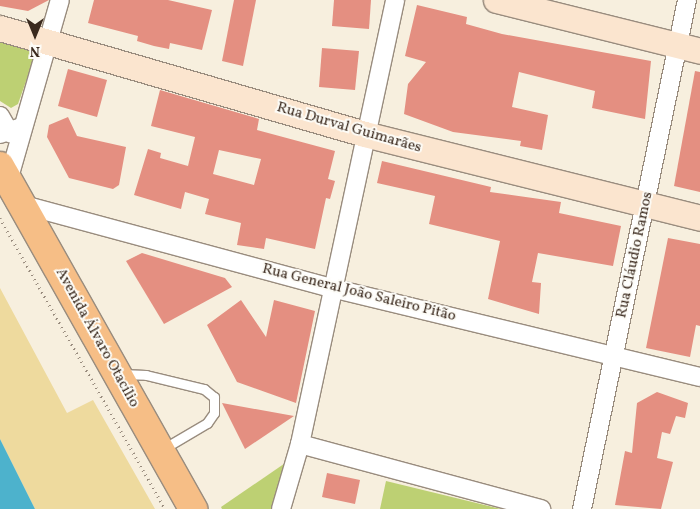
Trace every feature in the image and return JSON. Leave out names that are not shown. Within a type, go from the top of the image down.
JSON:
[{"type":"main road","name":"Avenida Álvaro Otacílio","points":[[7,192],[117,374],[193,509]]},
{"type":"street","points":[[7,192],[10,131],[48,39],[60,0]]},
{"type":"street","points":[[281,509],[300,444],[364,134],[395,0]]},
{"type":"street","points":[[496,0],[689,49]]},
{"type":"street","name":"Rua Cláudio Ramos","points":[[582,509],[613,353],[646,206],[689,49],[687,0]]},
{"type":"street","name":"Rua Durval Guimarães","points":[[0,28],[48,39],[364,134],[700,218]]},
{"type":"street","points":[[0,116],[10,131]]},
{"type":"street","name":"Rua General João Saleiro Pitão","points":[[7,192],[332,288],[613,353],[700,376]]},
{"type":"street","points":[[300,444],[541,509]]},
{"type":"lane","points":[[117,374],[146,375],[204,389],[214,397],[214,413],[208,423],[161,451]]},
{"type":"path","points":[[7,192],[165,509]]},
{"type":"green space","points":[[0,33],[31,43],[36,53],[18,104],[11,108],[0,101]]},
{"type":"green space","points":[[294,457],[277,509],[222,509],[221,507]]},
{"type":"green space","points":[[386,481],[501,509],[380,509]]},
{"type":"sand","points":[[0,288],[67,413],[93,400],[155,509],[35,509],[0,439]]},
{"type":"water","points":[[0,439],[35,509],[0,509]]},
{"type":"building","points":[[0,0],[49,0],[28,11],[0,6]]},
{"type":"building","points":[[94,0],[168,0],[212,10],[202,50],[170,43],[169,49],[154,46],[137,41],[138,36],[88,23]]},
{"type":"building","points":[[234,0],[256,0],[243,66],[222,61]]},
{"type":"building","points":[[334,0],[371,0],[369,29],[332,26]]},
{"type":"building","points":[[417,5],[467,17],[466,24],[502,34],[651,61],[645,119],[592,108],[595,91],[519,72],[512,107],[548,115],[542,150],[520,146],[521,141],[453,132],[404,114],[408,84],[426,62],[405,56]]},
{"type":"building","points":[[322,48],[359,51],[355,90],[319,87]]},
{"type":"building","points":[[68,69],[107,80],[97,117],[58,106]]},
{"type":"building","points":[[695,71],[700,72],[700,192],[674,186]]},
{"type":"building","points":[[160,90],[259,119],[257,130],[335,151],[328,179],[335,181],[330,199],[326,198],[315,249],[266,238],[264,249],[237,245],[241,223],[205,214],[209,199],[185,192],[181,209],[134,195],[148,149],[161,153],[160,158],[188,166],[195,137],[151,126]],"holes":[[[219,150],[261,159],[254,185],[213,174]]]},
{"type":"building","points":[[68,117],[77,136],[126,147],[119,185],[113,189],[69,178],[47,137],[49,125]]},
{"type":"building","points":[[382,161],[491,187],[490,192],[561,202],[559,213],[621,226],[613,266],[538,253],[532,282],[541,283],[539,314],[488,299],[500,241],[429,224],[435,196],[377,183]]},
{"type":"building","points":[[668,238],[700,244],[700,326],[696,325],[690,357],[646,348]]},
{"type":"building","points":[[142,253],[225,278],[232,287],[164,324],[126,261]]},
{"type":"building","points":[[241,300],[266,337],[274,300],[315,311],[296,403],[237,382],[207,325]]},
{"type":"building","points":[[657,392],[688,403],[685,418],[676,416],[670,434],[662,432],[657,458],[673,462],[661,509],[615,505],[625,451],[632,453],[637,403]]},
{"type":"building","points":[[222,403],[294,416],[245,449]]},
{"type":"building","points":[[327,473],[360,480],[355,504],[322,497]]}]
